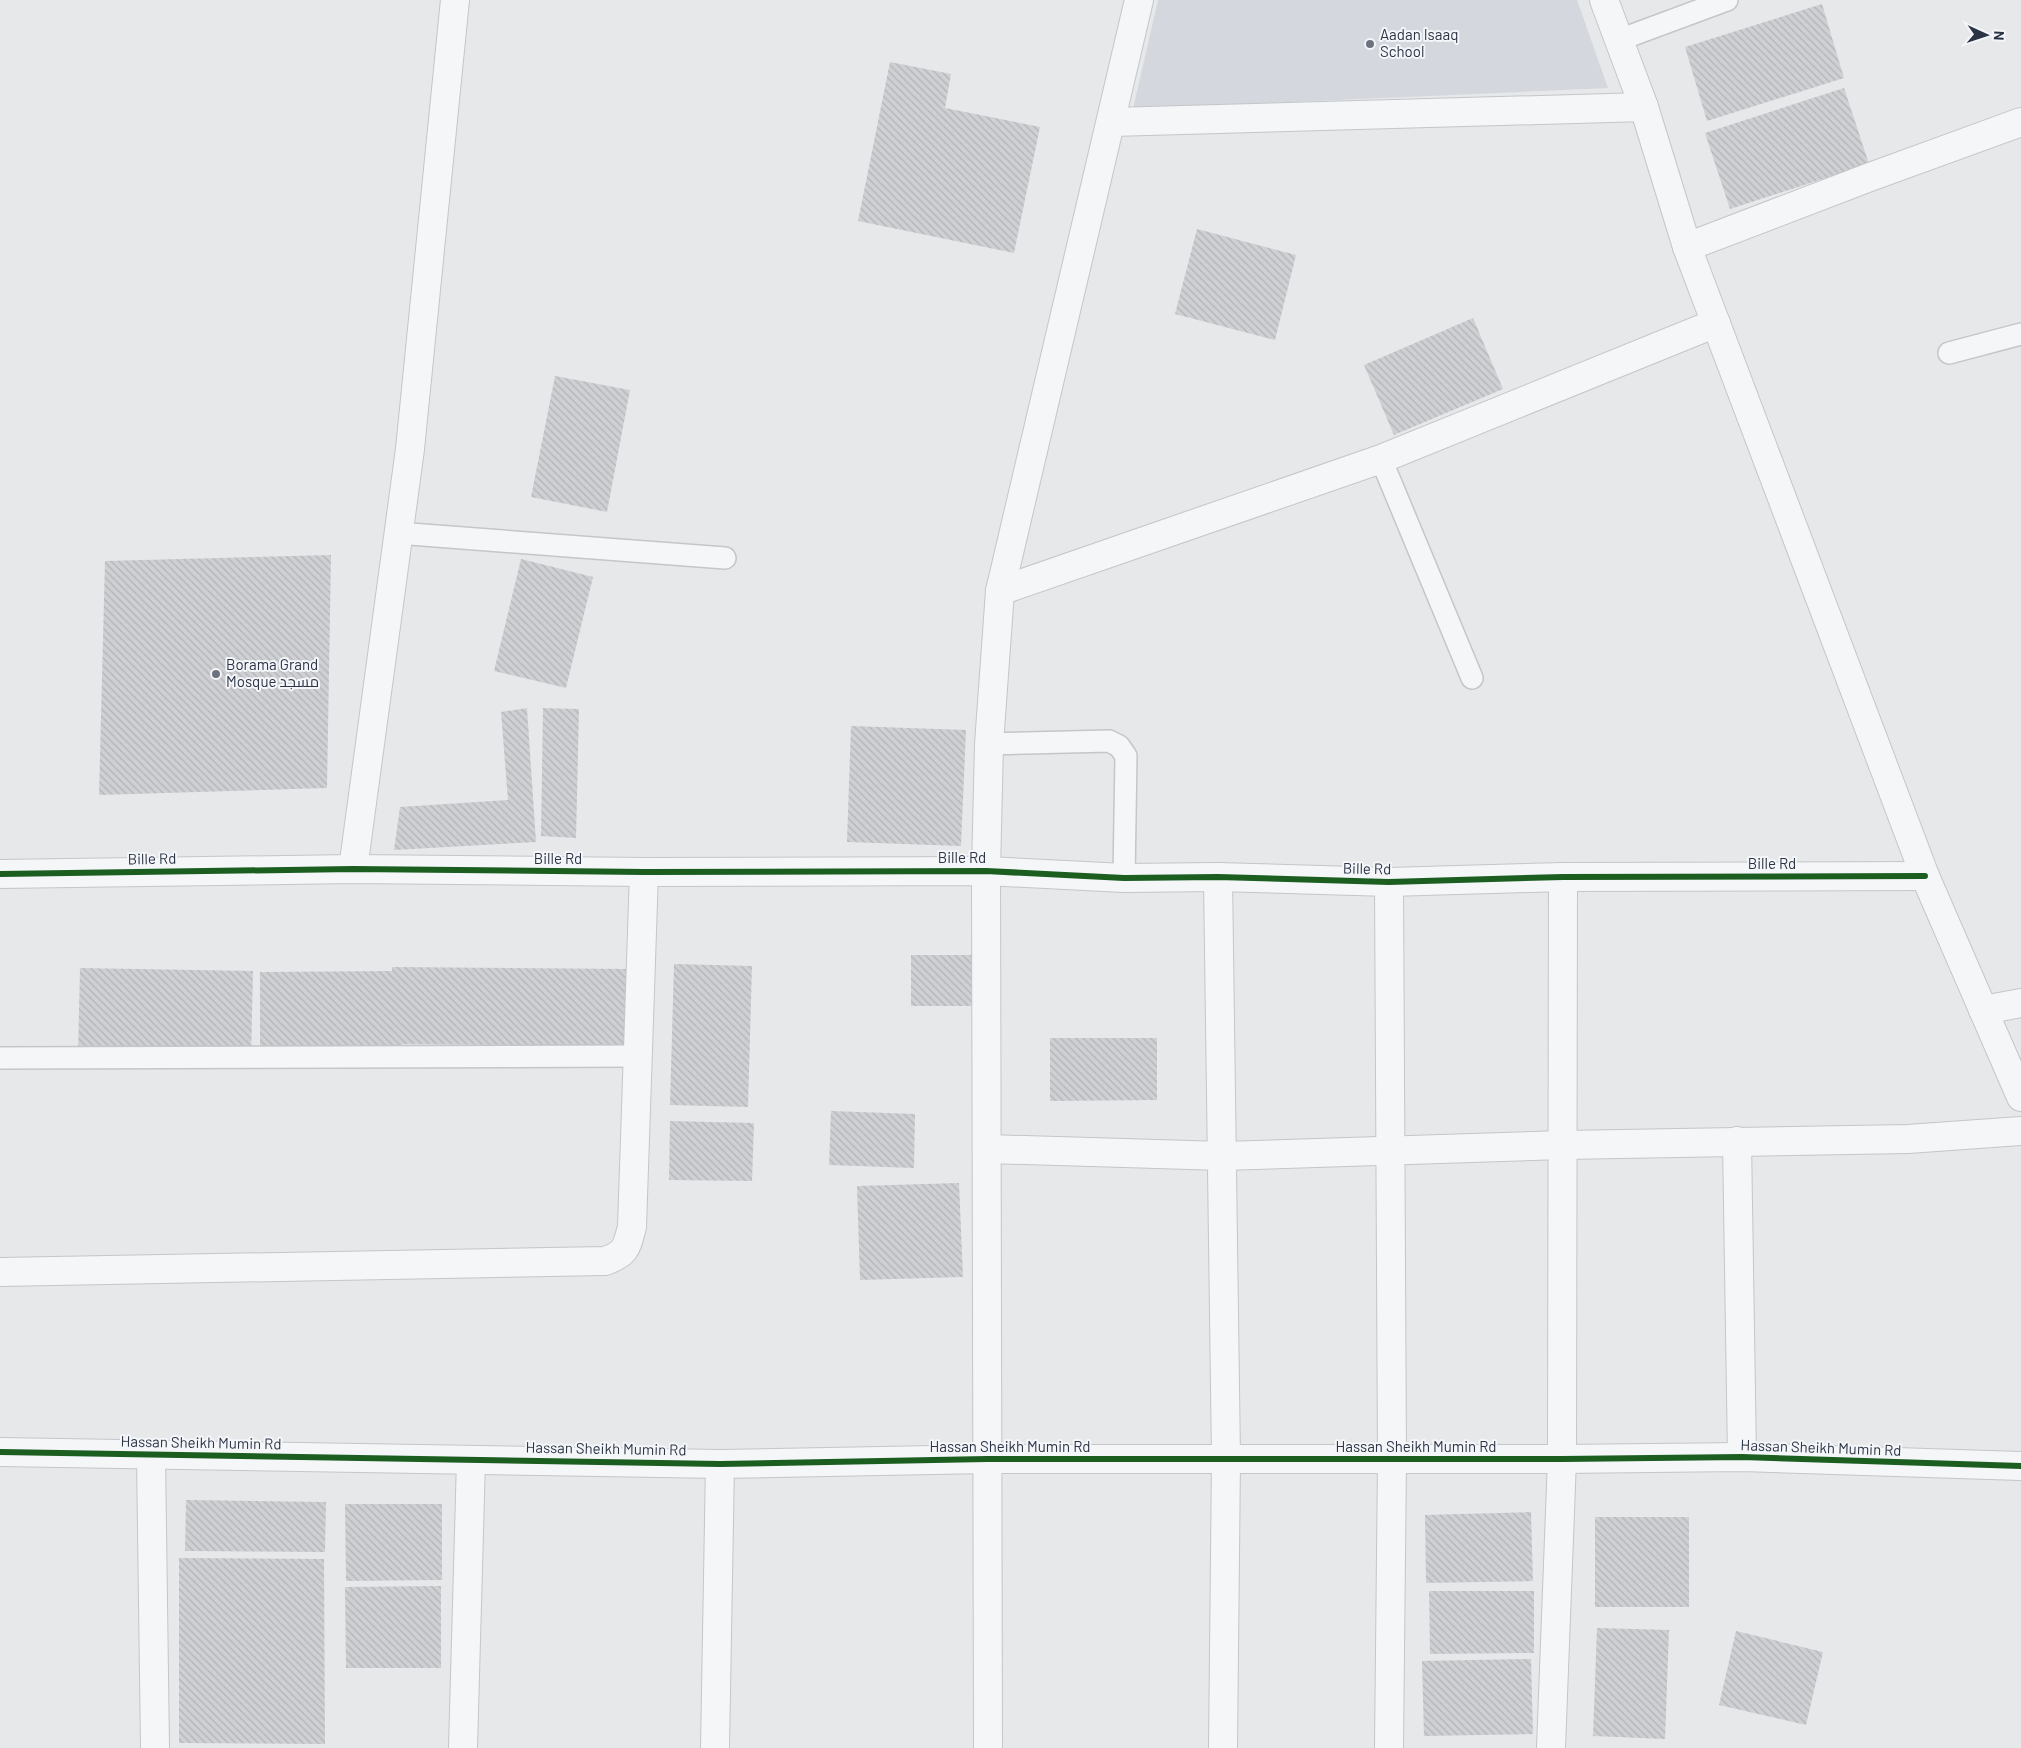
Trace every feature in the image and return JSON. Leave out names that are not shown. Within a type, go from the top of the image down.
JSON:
[{"type":"street","points":[[353,869],[397,533],[410,449],[455,0]]},
{"type":"street","points":[[988,1748],[986,870],[989,744],[1000,591],[1112,122],[1139,0]]},
{"type":"street","points":[[1604,0],[1644,107],[1687,247],[1925,876],[2021,1097]]},
{"type":"street","points":[[1112,122],[1644,107]]},
{"type":"street","points":[[1687,247],[1888,170],[2021,122]]},
{"type":"street","points":[[1000,591],[1381,459],[1716,323]]},
{"type":"street","name":"Bille Rd","points":[[0,874],[353,869],[644,872],[986,870],[1124,878],[1218,877],[1389,882],[1563,877],[1925,876]]},
{"type":"street","points":[[0,1272],[605,1260],[620,1255],[632,1227],[644,872]]},
{"type":"street","points":[[1218,877],[1226,1459],[1223,1748]]},
{"type":"street","points":[[1551,1748],[1562,1460],[1563,877]]},
{"type":"street","points":[[1389,882],[1392,1460],[1389,1748]]},
{"type":"street","points":[[1983,1010],[2021,1003]]},
{"type":"street","points":[[987,1149],[1223,1156],[1563,1145],[1908,1139],[2021,1131]]},
{"type":"street","points":[[1738,1141],[1742,1457]]},
{"type":"street","name":"Hassan Sheikh Mumin Rd","points":[[0,1452],[720,1464],[987,1459],[1562,1460],[1742,1457],[1934,1465],[2021,1466]]},
{"type":"street","points":[[151,1454],[155,1748]]},
{"type":"street","points":[[463,1748],[470,1460]]},
{"type":"street","points":[[715,1748],[720,1464]]},
{"type":"lane","points":[[1619,40],[1727,0]]},
{"type":"lane","points":[[1950,353],[2021,334]]},
{"type":"lane","points":[[1381,459],[1472,678]]},
{"type":"lane","points":[[397,533],[725,558]]},
{"type":"lane","points":[[989,744],[1108,741],[1119,746],[1126,756],[1124,878]]},
{"type":"lane","points":[[0,1058],[638,1056]]},
{"type":"shaded area","name":"Aadan Isaaq School","points":[[1158,0],[1577,0],[1608,88],[1133,109]]},
{"type":"building","points":[[1822,4],[1844,78],[1707,121],[1685,47]]},
{"type":"building","points":[[890,62],[951,74],[945,108],[1040,127],[1014,253],[858,221]]},
{"type":"building","points":[[1844,88],[1869,164],[1730,209],[1705,133]]},
{"type":"building","points":[[1197,229],[1296,255],[1275,340],[1175,314]]},
{"type":"building","points":[[1473,318],[1503,389],[1394,435],[1364,365]]},
{"type":"building","points":[[555,376],[630,390],[607,512],[531,497]]},
{"type":"building","name":"Borama Grand Mosque مسجد","points":[[331,555],[327,788],[99,795],[105,561]]},
{"type":"building","points":[[521,559],[593,577],[566,688],[494,671]]},
{"type":"building","points":[[527,708],[536,842],[394,850],[400,807],[508,800],[501,712]]},
{"type":"building","points":[[543,708],[579,709],[576,838],[541,836]]},
{"type":"building","points":[[851,726],[966,730],[961,846],[847,842]]},
{"type":"building","points":[[911,955],[974,955],[974,1006],[911,1006]]},
{"type":"building","points":[[674,964],[752,966],[748,1107],[670,1105]]},
{"type":"building","points":[[392,967],[631,969],[631,1046],[402,1044],[402,1059],[260,1059],[260,972],[392,971]]},
{"type":"building","points":[[80,968],[253,971],[251,1059],[78,1056]]},
{"type":"building","points":[[1050,1038],[1157,1038],[1157,1100],[1050,1101]]},
{"type":"building","points":[[831,1111],[915,1114],[914,1168],[829,1165]]},
{"type":"building","points":[[670,1121],[754,1123],[752,1181],[669,1180]]},
{"type":"building","points":[[959,1183],[963,1277],[860,1280],[857,1186]]},
{"type":"building","points":[[186,1500],[326,1502],[325,1552],[185,1551]]},
{"type":"building","points":[[345,1504],[442,1504],[442,1580],[346,1581]]},
{"type":"building","points":[[1531,1512],[1533,1581],[1426,1583],[1425,1515]]},
{"type":"building","points":[[1595,1517],[1689,1517],[1689,1607],[1595,1607]]},
{"type":"building","points":[[179,1558],[324,1559],[325,1744],[179,1743]]},
{"type":"building","points":[[441,1586],[441,1668],[346,1668],[345,1587]]},
{"type":"building","points":[[1429,1591],[1534,1591],[1534,1653],[1430,1654]]},
{"type":"building","points":[[1597,1628],[1669,1630],[1665,1739],[1593,1736]]},
{"type":"building","points":[[1736,1631],[1823,1652],[1806,1725],[1719,1705]]},
{"type":"building","points":[[1531,1659],[1533,1734],[1424,1736],[1422,1661]]},
{"type":"cycle path","points":[[0,874],[353,869],[644,872],[986,871],[1124,878],[1218,877],[1389,882],[1563,877],[1925,876]]},
{"type":"cycle path","points":[[0,1452],[720,1464],[987,1459],[1562,1459],[1742,1457],[2021,1466]]},
{"type":"place","name":"Aadan Isaaq School","points":[[1370,44]]},
{"type":"place","name":"Borama Grand Mosque مسجد","points":[[216,674]]}]
